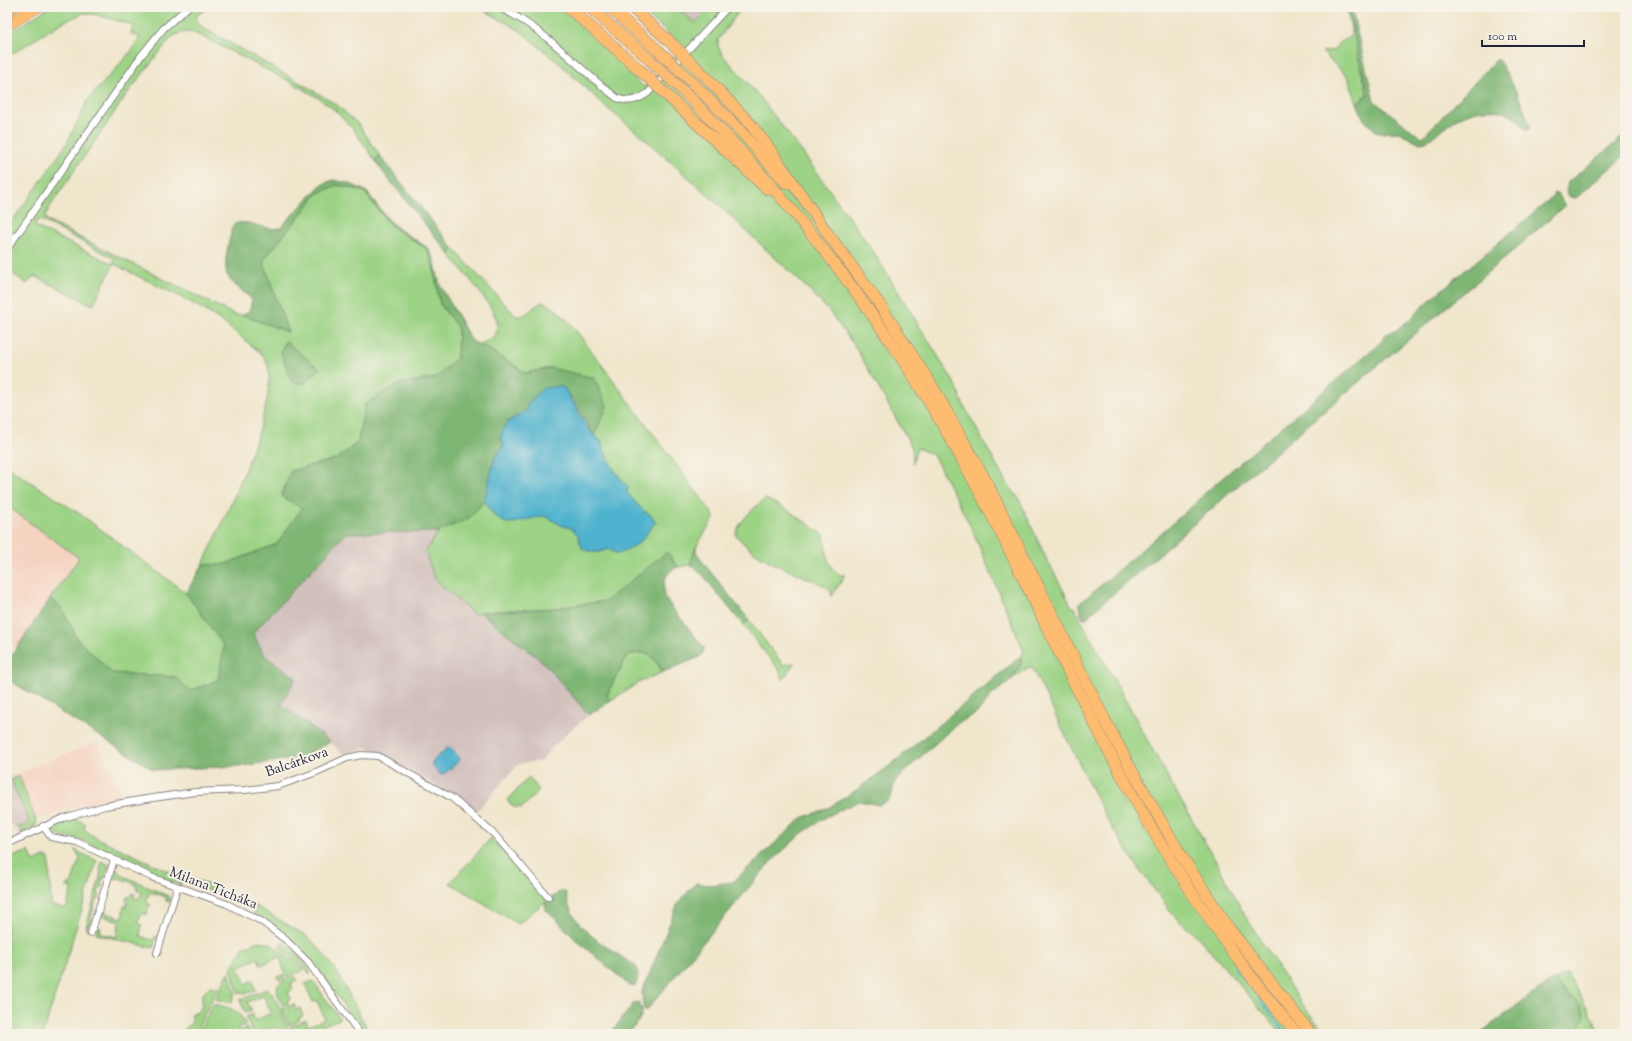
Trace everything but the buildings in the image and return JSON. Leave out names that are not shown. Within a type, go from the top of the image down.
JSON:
[{"type":"highway","points":[[7,10],[12,7]]},
{"type":"highway","points":[[33,7],[10,23],[37,7]]},
{"type":"highway","points":[[565,7],[589,25]]},
{"type":"highway","points":[[568,7],[640,70],[810,230]]},
{"type":"highway","points":[[589,7],[682,90],[747,157],[810,230],[878,323],[923,392],[950,438],[982,497],[1066,668],[1121,774],[1172,862],[1219,934],[1297,1034]]},
{"type":"highway","points":[[609,7],[691,81],[748,140],[828,234]]},
{"type":"highway","points":[[631,7],[669,40],[754,128],[853,268],[910,352],[954,422],[1014,535],[1106,723],[1138,782],[1182,857],[1228,927],[1311,1034]]},
{"type":"street","points":[[7,249],[141,56],[163,29],[188,7]]},
{"type":"street","points":[[498,7],[535,29],[617,98],[629,101],[636,100],[648,93],[728,7]]},
{"type":"street","name":"Balcárkova","points":[[7,844],[71,814],[146,799],[195,792],[245,790],[278,786],[314,773],[346,758],[370,754],[378,756],[452,798],[495,835],[548,897]]},
{"type":"street","name":"Milana Ticháka","points":[[43,826],[50,837],[77,842],[177,888],[242,911],[262,921],[295,948],[312,967],[360,1034]]},
{"type":"street","points":[[91,933],[114,860]]},
{"type":"street","points":[[157,953],[177,888]]},
{"type":"shaded area","points":[[676,7],[711,7],[695,23]]},
{"type":"shaded area","points":[[7,507],[79,558],[16,649],[7,643]]},
{"type":"shaded area","points":[[438,532],[425,552],[480,612],[544,663],[589,715],[569,731],[548,752],[542,761],[519,764],[475,813],[434,784],[367,748],[344,754],[281,704],[296,678],[264,655],[253,633],[346,533]]},
{"type":"shaded area","points":[[98,743],[121,797],[66,810],[49,817],[44,816],[33,820],[14,775],[88,745]]},
{"type":"shaded area","points":[[7,770],[10,778],[14,775],[35,825],[14,830],[12,824],[7,826]]},
{"type":"green space","points":[[49,7],[210,7],[196,16],[198,24],[337,105],[358,124],[380,156],[375,160],[353,129],[336,111],[320,99],[302,88],[201,36],[185,32],[170,39],[127,94],[45,216],[47,221],[235,315],[243,315],[288,332],[263,261],[317,194],[337,185],[364,191],[390,225],[427,249],[433,265],[440,304],[458,328],[457,358],[436,378],[399,384],[365,404],[358,442],[337,459],[291,471],[303,508],[277,544],[223,565],[203,564],[236,493],[259,431],[266,403],[269,379],[266,361],[261,353],[231,328],[207,312],[180,296],[114,264],[93,305],[34,276],[27,284],[7,269],[7,228],[67,143],[88,100],[133,49],[140,37],[131,34],[133,25],[84,13],[63,22],[7,57],[7,35]],"holes":[[[39,219],[115,259],[113,264],[34,226]]]},
{"type":"green space","points":[[478,7],[559,7],[585,27],[630,69],[629,74],[644,87],[684,47],[637,7],[676,7],[695,23],[711,7],[742,7],[718,40],[718,46],[722,54],[759,96],[802,152],[873,251],[957,387],[963,404],[1004,479],[1019,499],[1044,554],[1072,607],[1074,607],[1244,914],[1293,991],[1327,1034],[1282,1034],[1197,936],[1176,918],[1142,873],[1111,826],[1032,667],[1027,668],[1011,680],[1021,664],[1021,656],[1024,651],[971,527],[936,460],[932,454],[917,448],[913,463],[912,448],[907,438],[856,348],[829,311],[807,288],[705,192],[607,108],[560,64],[519,30]]},
{"type":"green space","points":[[1346,7],[1348,7],[1367,91],[1367,95],[1357,103],[1348,77],[1322,52],[1334,50],[1338,44],[1351,36]]},
{"type":"green space","points":[[1348,7],[1351,7],[1374,101],[1422,138],[1497,59],[1506,72],[1516,92],[1526,114],[1530,129],[1527,130],[1521,123],[1508,114],[1500,111],[1484,110],[1476,111],[1461,117],[1426,142],[1420,143],[1399,132],[1378,133],[1364,120],[1357,103],[1367,96],[1366,83],[1361,69]]},
{"type":"green space","points":[[1625,135],[1625,155],[1576,198],[1570,197],[1566,193],[1568,182]]},
{"type":"green space","points":[[380,156],[453,248],[450,255],[383,172],[375,160]]},
{"type":"green space","points":[[333,180],[348,183],[366,191],[388,219],[400,230],[428,248],[434,259],[440,285],[470,338],[475,343],[480,344],[526,373],[551,368],[594,378],[607,406],[594,436],[572,399],[562,386],[557,387],[528,409],[506,423],[504,445],[495,457],[484,501],[469,518],[438,532],[346,533],[253,633],[264,655],[296,678],[281,704],[330,742],[300,758],[240,766],[154,770],[7,679],[7,665],[50,599],[61,607],[77,639],[112,673],[176,677],[190,691],[218,680],[224,646],[186,593],[203,564],[223,565],[277,544],[302,508],[281,496],[291,471],[337,459],[358,442],[365,404],[399,384],[436,378],[457,358],[458,328],[440,304],[433,265],[427,249],[390,225],[364,191],[337,185],[317,194],[263,261],[288,332],[243,315],[249,311],[252,300],[231,281],[226,267],[227,252],[233,225],[239,223],[251,223],[268,228],[280,228],[321,185]]},
{"type":"green space","points":[[1554,193],[1559,195],[1565,206],[1302,430],[1087,618],[1083,618],[1081,616],[1079,604],[1197,502],[1206,492],[1381,342],[1386,334],[1395,331],[1410,319],[1432,298],[1552,198]]},
{"type":"green space","points":[[453,248],[516,316],[527,313],[543,302],[559,312],[581,337],[713,514],[714,518],[696,547],[690,565],[678,567],[667,553],[606,601],[556,608],[480,612],[475,615],[435,580],[425,552],[438,532],[469,518],[484,501],[494,516],[545,516],[563,526],[571,528],[578,535],[582,548],[608,549],[618,554],[631,548],[641,540],[647,530],[652,516],[642,509],[627,493],[628,487],[612,466],[601,441],[594,436],[607,406],[551,368],[526,373],[480,344],[490,339],[496,333],[498,325],[497,321],[483,297],[450,255]]},
{"type":"green space","points":[[285,341],[320,369],[305,384],[291,381],[281,352]]},
{"type":"green space","points":[[7,467],[80,514],[186,593],[225,646],[218,680],[190,691],[176,677],[112,673],[77,639],[61,607],[50,599],[79,558],[7,506]]},
{"type":"green space","points":[[765,499],[788,510],[824,535],[829,562],[835,571],[840,575],[845,575],[832,596],[827,587],[766,560],[745,545],[736,535],[743,520]]},
{"type":"green space","points":[[696,547],[696,552],[701,560],[749,620],[743,625],[702,574],[690,565]]},
{"type":"green space","points":[[667,552],[678,567],[673,569],[665,579],[664,597],[704,648],[703,653],[700,657],[663,672],[650,654],[642,653],[628,655],[607,696],[611,700],[589,715],[544,663],[480,612],[556,608],[606,601]]},
{"type":"green space","points":[[749,620],[783,665],[794,663],[783,680],[779,670],[743,625]]},
{"type":"green space","points":[[643,652],[651,655],[663,672],[640,682],[611,700],[607,696],[628,655]]},
{"type":"green space","points":[[1021,656],[1021,664],[1011,680],[992,695],[976,714],[958,723],[903,773],[895,782],[891,797],[888,801],[879,805],[859,801],[826,817],[801,834],[767,866],[646,1011],[644,1009],[642,992],[678,903],[696,883],[709,885],[733,882],[802,818],[828,808],[855,791],[892,764]]},
{"type":"green space","points":[[19,776],[37,823],[35,826],[21,833],[18,826],[20,825],[21,827],[28,824],[27,822],[29,821],[11,780]]},
{"type":"green space","points":[[529,777],[539,790],[521,809],[519,806],[516,808],[507,801]]},
{"type":"green space","points":[[73,818],[86,824],[84,827],[87,832],[95,837],[181,877],[199,881],[252,904],[305,935],[318,947],[337,972],[370,1034],[363,1034],[328,983],[302,952],[271,925],[253,913],[257,908],[182,881],[180,885],[157,876],[82,840],[52,833],[51,829],[53,826]]},
{"type":"green space","points":[[491,838],[547,900],[518,924],[450,883]]},
{"type":"green space","points":[[75,850],[97,861],[43,1034],[7,1034],[7,859],[29,851],[34,862],[44,857],[49,858],[51,905],[66,909],[72,887],[66,887],[67,884],[71,884],[80,858]]},
{"type":"green space","points":[[101,861],[109,865],[105,878],[103,878],[101,883],[103,884],[102,888],[99,889],[98,894],[100,896],[98,900],[96,900],[91,917],[93,919],[87,928],[89,931],[86,927],[100,878]]},
{"type":"green space","points":[[116,869],[124,876],[170,897],[170,902],[166,901],[166,897],[150,892],[146,900],[148,900],[147,903],[151,905],[149,906],[147,915],[141,913],[138,923],[142,925],[140,936],[153,940],[155,936],[159,937],[156,939],[153,948],[96,934],[98,927],[101,928],[100,933],[116,937],[120,921],[102,916],[104,907],[107,908],[105,913],[122,918],[124,906],[126,907],[128,901],[126,900],[128,896],[131,897],[132,893],[135,894],[134,898],[139,899],[142,892],[137,890],[137,886],[133,883],[118,878],[113,878]]},
{"type":"green space","points":[[562,890],[566,893],[569,906],[575,917],[583,927],[592,936],[636,966],[638,976],[635,986],[630,986],[575,939],[548,911],[545,910],[545,903]]},
{"type":"green space","points":[[258,941],[270,943],[304,970],[279,980],[277,977],[285,974],[280,957],[261,965],[258,958],[238,967],[246,984],[252,980],[256,990],[248,993],[238,993],[231,968],[243,948]]},
{"type":"green space","points":[[283,942],[303,961],[310,974],[303,966],[279,947]]},
{"type":"green space","points":[[229,972],[235,993],[231,1003],[215,999]]},
{"type":"green space","points":[[1567,973],[1602,1034],[1555,1034],[1559,1030],[1578,1028],[1581,1005],[1562,989],[1555,980]]},
{"type":"green space","points":[[295,976],[297,980],[291,983],[293,990],[288,992],[291,999],[287,1001],[288,1004],[283,1006],[278,995],[277,986],[282,981]]},
{"type":"green space","points":[[1555,980],[1562,989],[1581,1005],[1585,1016],[1579,1029],[1559,1030],[1555,1034],[1479,1034],[1539,989]]},
{"type":"green space","points":[[313,981],[340,1019],[321,1026],[323,1034],[292,1034],[290,1027],[306,1020],[308,1026],[325,1019],[317,1001],[313,1002],[305,984]]},
{"type":"green space","points":[[210,986],[218,987],[195,1034],[185,1034],[185,1029],[192,1022],[192,1013],[198,1012],[202,1006],[202,995]]},
{"type":"green space","points":[[267,989],[274,997],[290,1034],[278,1034],[275,1027],[258,1032],[259,1034],[253,1034],[246,1017],[253,1014],[255,1021],[271,1013],[264,996],[247,1002],[252,1010],[245,1012],[240,1000]]},
{"type":"green space","points":[[639,1002],[639,1007],[642,1008],[641,1015],[638,1022],[628,1034],[610,1034],[634,1003]]},
{"type":"green space","points":[[213,1004],[228,1008],[240,1015],[246,1025],[238,1027],[240,1031],[247,1028],[250,1034],[198,1034]]},
{"type":"green space","points":[[294,1004],[296,1010],[300,1008],[303,1016],[299,1018],[300,1020],[289,1025],[282,1009]]},
{"type":"water","points":[[562,386],[572,400],[584,423],[594,436],[601,441],[612,466],[628,487],[627,493],[642,509],[652,516],[656,522],[637,544],[618,554],[608,549],[601,552],[595,552],[582,548],[578,535],[571,528],[563,526],[545,516],[511,523],[505,522],[499,519],[492,512],[484,501],[495,457],[504,445],[500,437],[506,423],[528,409],[527,405],[543,388]]},
{"type":"water","points":[[447,748],[450,748],[460,760],[443,775],[439,774],[432,765],[432,762]]},
{"type":"waterway","points":[[1234,967],[1287,1034]]}]
